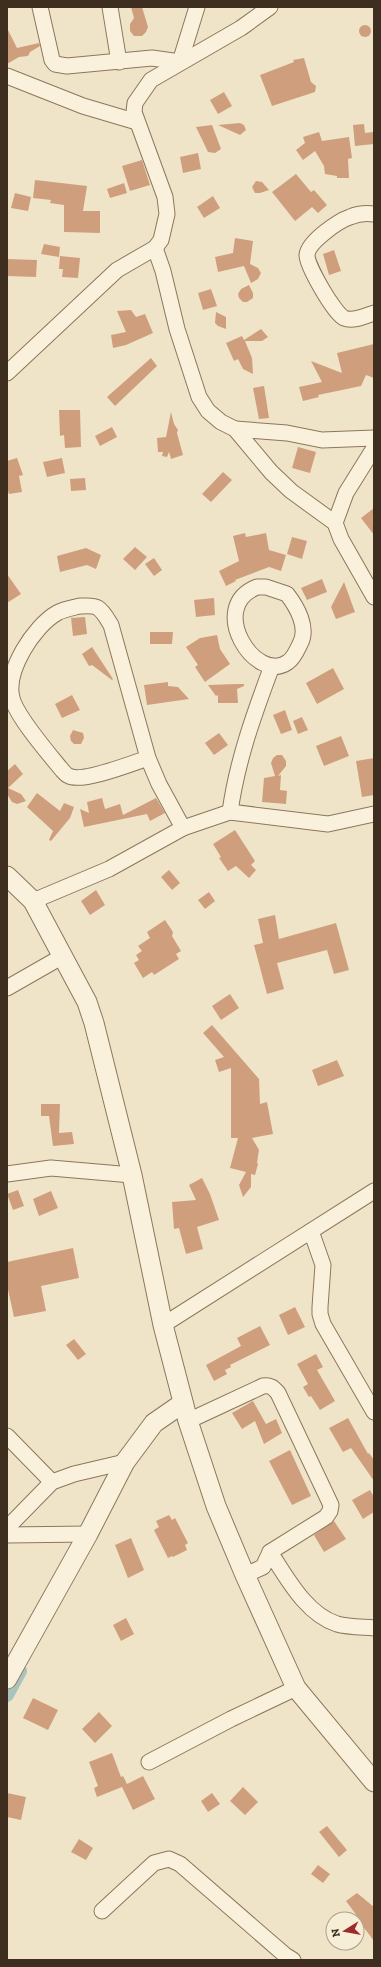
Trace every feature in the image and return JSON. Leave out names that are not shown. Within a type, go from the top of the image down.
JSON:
[{"type":"street","points":[[40,7],[52,60],[55,64],[67,66],[152,58],[180,62]]},
{"type":"street","points":[[110,7],[119,62]]},
{"type":"street","points":[[180,62],[196,7]]},
{"type":"street","points":[[7,373],[117,270],[155,248],[161,240],[165,230],[167,214],[165,196],[134,112],[135,103],[147,85],[151,80],[180,62],[241,28],[270,7]]},
{"type":"street","points":[[7,76],[83,106],[137,122]]},
{"type":"street","points":[[374,214],[350,217],[333,226],[311,244],[307,255],[310,265],[333,308],[344,318],[355,319],[374,313]]},
{"type":"street","points":[[155,248],[163,270],[177,329],[200,397],[208,411],[217,419],[235,429],[271,472],[291,491],[335,523],[341,539],[374,597]]},
{"type":"street","points":[[235,429],[287,433],[322,440],[374,438]]},
{"type":"street","points":[[335,523],[339,508],[346,493],[374,448]]},
{"type":"street","points":[[257,587],[266,587],[287,594],[300,614],[303,629],[302,641],[288,662],[272,666],[250,653],[240,641],[236,628],[237,605],[241,596],[248,590],[257,587]]},
{"type":"street","points":[[148,758],[93,775],[79,778],[69,776],[62,770],[17,709],[12,698],[10,683],[13,670],[34,634],[45,621],[56,613],[69,608],[88,605],[97,608],[104,614],[111,625],[148,758],[159,784],[183,828]]},
{"type":"street","points":[[230,812],[235,779],[248,733],[272,666]]},
{"type":"street","points":[[33,901],[109,869],[183,828],[230,812],[328,824],[374,814]]},
{"type":"street","points":[[7,876],[33,901],[87,1002],[94,1023],[132,1176],[163,1325],[188,1421],[216,1506],[244,1575],[296,1688],[374,1782]]},
{"type":"street","points":[[7,988],[63,956]]},
{"type":"street","points":[[7,1174],[51,1168],[132,1176]]},
{"type":"street","points":[[163,1325],[374,1190]]},
{"type":"street","points":[[311,1231],[323,1264],[320,1314],[323,1324],[374,1412]]},
{"type":"street","points":[[188,1421],[263,1386],[268,1385],[274,1388],[278,1393],[331,1505],[330,1512],[326,1517],[270,1552],[263,1567],[244,1575]]},
{"type":"street","points":[[7,1679],[88,1534],[125,1462],[154,1423],[183,1403]]},
{"type":"street","points":[[7,1436],[52,1482]]},
{"type":"street","points":[[7,1528],[52,1482],[74,1474],[125,1462]]},
{"type":"street","points":[[7,1535],[88,1534]]},
{"type":"street","points":[[270,1552],[295,1589],[321,1617],[339,1624],[374,1628]]},
{"type":"street","points":[[149,1762],[231,1719],[296,1688]]},
{"type":"street","points":[[102,1911],[154,1862],[169,1859],[180,1864],[285,1955],[293,1960]]},
{"type":"building","points":[[131,7],[142,7],[148,27],[142,36],[134,36],[130,31],[130,24],[134,18]]},
{"type":"building","points":[[363,25],[367,25],[371,31],[367,37],[363,37],[359,33],[359,29]]},
{"type":"building","points":[[7,28],[17,48],[39,43],[40,46],[30,52],[28,56],[19,57],[7,64]]},
{"type":"building","points":[[304,58],[311,82],[316,86],[315,92],[272,106],[260,75],[294,62],[293,60]]},
{"type":"building","points":[[224,92],[232,106],[218,114],[210,100]]},
{"type":"building","points":[[240,123],[244,125],[246,130],[240,135],[218,125]]},
{"type":"building","points":[[364,124],[365,133],[373,132],[374,144],[355,146],[353,125]]},
{"type":"building","points":[[212,125],[221,149],[215,153],[208,152],[196,127]]},
{"type":"building","points":[[319,132],[322,141],[349,137],[352,158],[348,159],[349,178],[337,178],[337,176],[325,174],[324,166],[315,151],[303,160],[296,150],[305,143],[303,137]]},
{"type":"building","points":[[198,153],[201,169],[183,173],[180,157]]},
{"type":"building","points":[[142,160],[150,185],[130,191],[122,166]]},
{"type":"building","points":[[296,174],[311,192],[314,190],[327,205],[318,213],[312,207],[295,221],[272,192]]},
{"type":"building","points":[[35,180],[87,186],[83,211],[100,211],[100,233],[64,232],[64,205],[50,203],[51,200],[33,198]]},
{"type":"building","points":[[256,181],[262,182],[269,190],[255,193],[252,187]]},
{"type":"building","points":[[124,183],[127,193],[110,198],[107,189]]},
{"type":"building","points":[[15,193],[31,197],[28,211],[11,208]]},
{"type":"building","points":[[213,196],[220,208],[204,218],[197,207]]},
{"type":"building","points":[[235,238],[253,241],[250,264],[258,268],[261,273],[258,279],[251,283],[244,266],[218,272],[215,257],[233,253]]},
{"type":"building","points":[[44,244],[60,247],[59,257],[41,254]]},
{"type":"building","points":[[334,250],[341,271],[329,275],[323,254]]},
{"type":"building","points":[[60,256],[80,258],[78,278],[62,277],[63,269],[59,269]]},
{"type":"building","points":[[7,259],[37,260],[36,277],[7,276]]},
{"type":"building","points":[[249,285],[253,293],[253,298],[247,302],[243,302],[239,298],[238,294],[241,289]]},
{"type":"building","points":[[211,289],[217,306],[203,310],[198,293]]},
{"type":"building","points":[[131,310],[136,317],[145,314],[153,333],[126,345],[113,348],[111,335],[126,332],[117,311]]},
{"type":"building","points":[[216,312],[226,317],[226,329],[215,323]]},
{"type":"building","points":[[261,329],[268,337],[262,341],[245,341],[252,358],[253,374],[243,369],[238,359],[234,361],[226,343],[242,336],[244,340]]},
{"type":"building","points":[[374,344],[374,378],[366,375],[361,386],[318,395],[319,397],[303,401],[299,387],[322,382],[311,361],[342,373],[337,353]]},
{"type":"building","points":[[151,358],[157,366],[115,406],[107,397]]},
{"type":"building","points":[[264,386],[269,418],[259,419],[253,388]]},
{"type":"building","points":[[59,410],[80,410],[81,447],[65,448],[64,435],[60,436]]},
{"type":"building","points":[[171,412],[174,424],[178,430],[177,433],[183,455],[171,459],[169,452],[167,457],[162,456],[163,452],[158,452],[157,438],[166,437]]},
{"type":"building","points":[[112,427],[117,437],[100,446],[95,436]]},
{"type":"building","points":[[298,447],[316,452],[310,473],[292,468]]},
{"type":"building","points":[[17,458],[23,475],[19,476],[22,492],[9,494],[7,489],[7,461]]},
{"type":"building","points":[[62,458],[65,473],[47,477],[43,462]]},
{"type":"building","points":[[223,472],[232,480],[211,502],[202,494]]},
{"type":"building","points":[[85,478],[86,490],[71,491],[70,479]]},
{"type":"building","points":[[374,508],[374,535],[361,518]]},
{"type":"building","points":[[245,533],[246,537],[266,533],[269,550],[286,555],[281,571],[269,567],[235,580],[236,581],[226,586],[219,571],[239,561],[233,536]]},
{"type":"building","points":[[292,537],[307,541],[302,559],[287,554]]},
{"type":"building","points":[[135,547],[147,557],[135,570],[123,559]]},
{"type":"building","points":[[86,548],[101,555],[96,569],[87,565],[60,572],[57,556]]},
{"type":"building","points":[[154,558],[162,570],[154,576],[145,564]]},
{"type":"building","points":[[7,574],[21,594],[7,603]]},
{"type":"building","points":[[322,579],[327,592],[307,600],[301,588]]},
{"type":"building","points":[[344,582],[355,612],[336,619],[331,607]]},
{"type":"building","points":[[214,598],[215,615],[196,617],[194,600]]},
{"type":"building","points":[[85,617],[87,634],[73,636],[71,618]]},
{"type":"building","points":[[150,632],[173,632],[172,644],[150,644]]},
{"type":"building","points":[[217,635],[220,649],[230,664],[205,682],[195,667],[198,665],[186,647],[200,638]]},
{"type":"building","points":[[92,647],[113,679],[112,680],[92,665],[89,666],[82,654]]},
{"type":"building","points":[[333,668],[344,689],[317,704],[306,683]]},
{"type":"building","points":[[168,682],[168,686],[178,687],[189,699],[147,705],[144,685]]},
{"type":"building","points":[[244,684],[244,686],[237,689],[238,703],[218,703],[218,695],[216,696],[208,685]]},
{"type":"building","points":[[72,695],[80,710],[62,718],[55,704]]},
{"type":"building","points":[[285,710],[292,730],[281,734],[273,715]]},
{"type":"building","points":[[302,717],[308,730],[298,734],[293,721]]},
{"type":"building","points":[[73,730],[83,733],[84,738],[81,744],[74,744],[71,741],[70,736]]},
{"type":"building","points":[[219,733],[228,745],[214,755],[205,743]]},
{"type":"building","points":[[341,736],[349,756],[324,766],[316,746]]},
{"type":"building","points":[[277,755],[282,755],[286,761],[286,766],[278,776],[281,775],[280,790],[287,791],[286,804],[262,802],[264,778],[275,776],[271,763],[273,758]]},
{"type":"building","points":[[374,758],[374,795],[362,797],[356,761]]},
{"type":"building","points":[[15,764],[23,774],[8,788],[21,794],[26,801],[17,804],[12,802],[7,794],[7,771]]},
{"type":"building","points":[[37,793],[60,811],[64,803],[74,807],[70,818],[51,841],[49,840],[53,831],[27,807]]},
{"type":"building","points":[[102,798],[105,809],[120,804],[123,815],[156,798],[165,813],[150,821],[147,814],[84,827],[80,809],[89,813],[87,802]]},
{"type":"building","points":[[235,830],[255,861],[251,865],[256,870],[249,878],[236,866],[228,871],[219,858],[221,857],[213,844]]},
{"type":"building","points":[[169,870],[180,883],[172,890],[161,877]]},
{"type":"building","points":[[96,890],[105,905],[90,915],[81,901]]},
{"type":"building","points":[[209,892],[215,901],[205,909],[198,900]]},
{"type":"building","points":[[275,915],[279,939],[336,923],[349,970],[334,974],[327,950],[277,963],[284,989],[267,994],[254,945],[263,943],[258,919]]},
{"type":"building","points":[[165,920],[173,932],[172,936],[181,951],[176,954],[179,959],[154,975],[152,972],[143,978],[134,963],[139,960],[136,955],[142,951],[138,946],[150,938],[147,932]]},
{"type":"building","points":[[230,994],[239,1008],[221,1020],[212,1006]]},
{"type":"building","points":[[212,1025],[259,1079],[260,1104],[267,1102],[273,1134],[252,1138],[259,1150],[258,1164],[255,1175],[251,1174],[251,1187],[243,1197],[239,1185],[246,1172],[230,1168],[238,1138],[231,1138],[231,1068],[219,1072],[215,1060],[224,1057],[203,1033]]},
{"type":"building","points":[[337,1060],[344,1076],[318,1086],[312,1070]]},
{"type":"building","points":[[41,1104],[60,1104],[59,1133],[72,1132],[74,1144],[53,1146],[49,1116],[41,1116]]},
{"type":"building","points":[[202,1178],[210,1194],[219,1220],[197,1227],[203,1249],[186,1254],[179,1228],[174,1229],[172,1202],[196,1200],[189,1185]]},
{"type":"building","points":[[18,1190],[24,1206],[13,1210],[7,1194]]},
{"type":"building","points":[[51,1191],[58,1208],[39,1216],[33,1199]]},
{"type":"building","points":[[73,1248],[79,1278],[41,1286],[46,1311],[14,1317],[7,1285],[7,1262]]},
{"type":"building","points":[[295,1307],[305,1327],[288,1335],[279,1315]]},
{"type":"building","points":[[260,1326],[270,1345],[230,1365],[231,1367],[225,1370],[227,1374],[214,1381],[206,1365],[241,1346],[237,1338]]},
{"type":"building","points":[[74,1339],[86,1354],[78,1360],[66,1345]]},
{"type":"building","points":[[316,1354],[323,1367],[317,1370],[335,1401],[320,1410],[303,1387],[308,1384],[297,1364]]},
{"type":"building","points":[[253,1401],[266,1424],[276,1419],[282,1433],[264,1444],[255,1421],[242,1429],[232,1413]]},
{"type":"building","points":[[348,1418],[368,1454],[369,1453],[374,1460],[374,1481],[351,1448],[343,1452],[329,1428]]},
{"type":"building","points":[[290,1450],[311,1496],[292,1505],[269,1461]]},
{"type":"building","points":[[370,1490],[374,1497],[374,1512],[363,1519],[352,1500]]},
{"type":"building","points":[[169,1515],[172,1520],[175,1518],[188,1543],[185,1545],[187,1550],[168,1558],[154,1530],[159,1527],[156,1521]]},
{"type":"building","points":[[334,1521],[346,1539],[324,1552],[314,1535]]},
{"type":"building","points":[[131,1538],[144,1570],[128,1578],[115,1545]]},
{"type":"building","points":[[126,1618],[134,1634],[121,1641],[113,1625]]},
{"type":"building","points":[[33,1698],[58,1710],[48,1730],[23,1718]]},
{"type":"building","points":[[99,1712],[112,1726],[95,1743],[82,1729]]},
{"type":"building","points":[[112,1753],[121,1777],[123,1776],[127,1784],[143,1776],[155,1799],[133,1810],[122,1787],[97,1797],[94,1788],[98,1786],[89,1762]]},
{"type":"building","points":[[243,1787],[258,1802],[245,1815],[230,1801]]},
{"type":"building","points":[[7,1793],[26,1797],[21,1820],[7,1817]]},
{"type":"building","points":[[212,1793],[220,1804],[208,1812],[201,1801]]},
{"type":"building","points":[[327,1826],[347,1850],[339,1857],[319,1832]]},
{"type":"building","points":[[79,1839],[93,1848],[86,1860],[71,1852]]},
{"type":"building","points":[[318,1865],[330,1874],[323,1883],[311,1874]]},
{"type":"building","points":[[357,1893],[374,1907],[374,1941],[365,1929],[365,1911],[353,1911],[346,1901]]},
{"type":"waterway","points":[[7,1695],[20,1671]]}]
